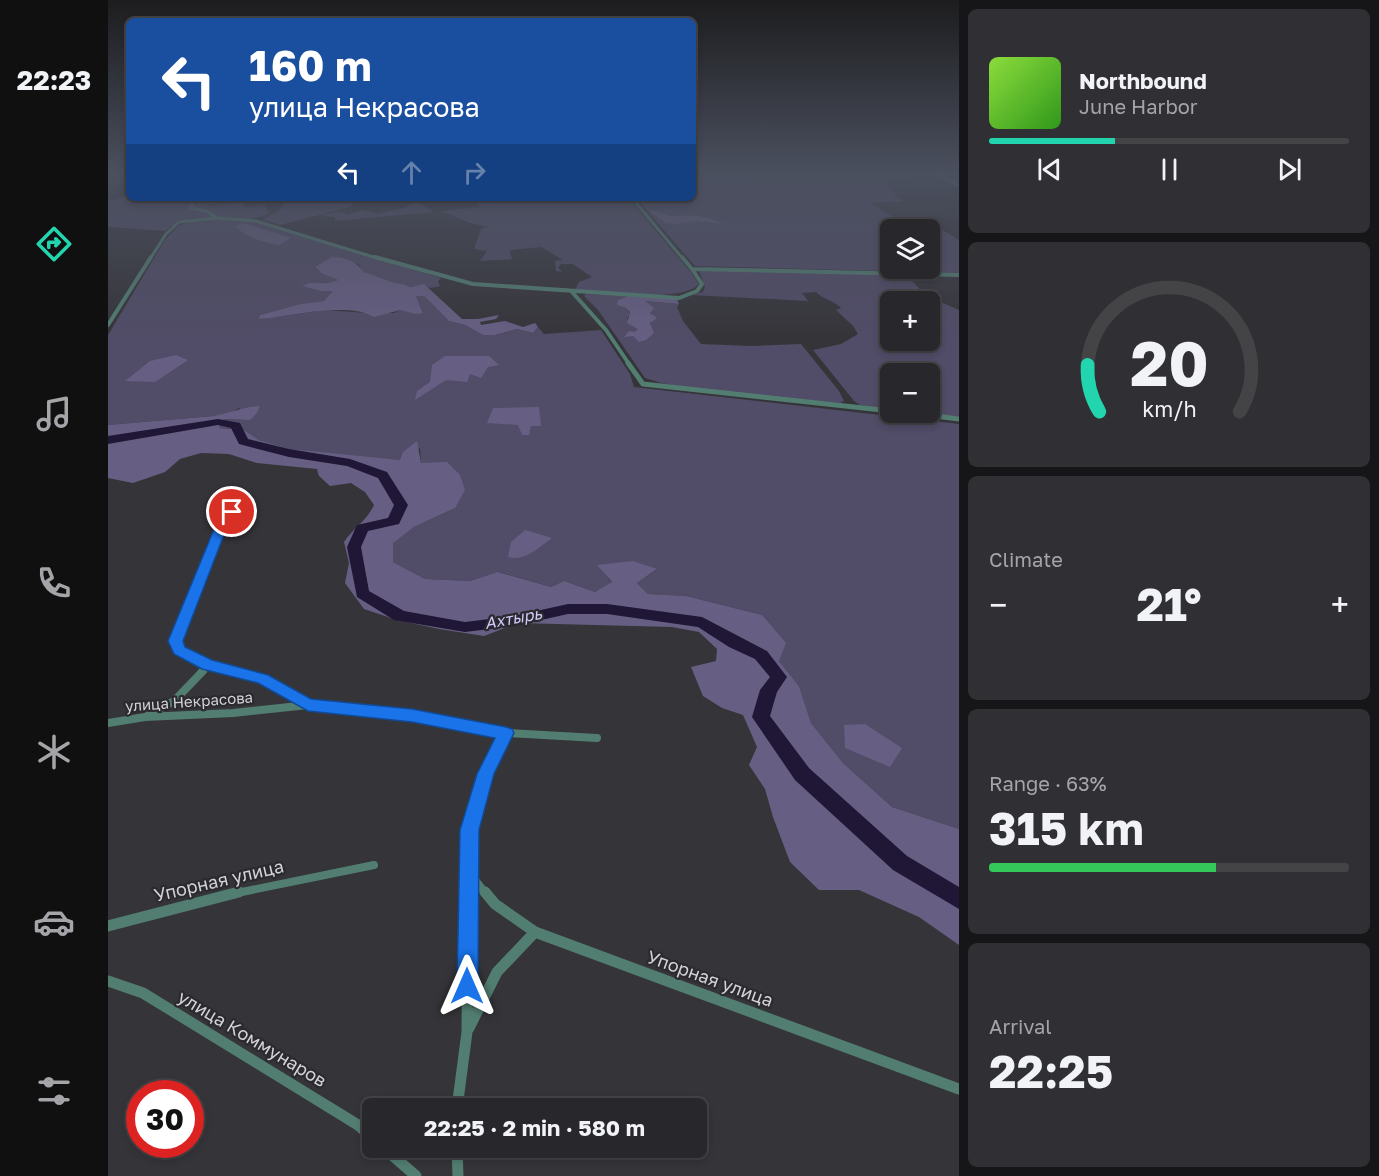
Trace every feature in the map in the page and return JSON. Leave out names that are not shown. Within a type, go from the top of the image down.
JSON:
[{"type":"street","points":[[108,325],[153,251],[172,230]]},
{"type":"street","points":[[286,230],[461,281],[572,292],[679,298],[697,291],[702,284],[659,230]]},
{"type":"street","points":[[692,269],[959,275]]},
{"type":"street","points":[[572,292],[606,330],[643,384],[880,410]]},
{"type":"street","points":[[108,309],[118,309]]},
{"type":"street","points":[[940,417],[959,419]]},
{"type":"street","name":"улица Некрасова","points":[[232,512],[223,522],[175,641],[179,650],[207,665],[263,679],[308,705]]},
{"type":"street","points":[[145,717],[174,701],[207,665]]},
{"type":"street","name":"улица Некрасова","points":[[108,723],[145,717],[233,713],[308,705],[412,715],[506,733],[597,738]]},
{"type":"street","points":[[458,1098],[467,1032],[469,830],[485,774],[506,733]]},
{"type":"street","name":"Упорная улица","points":[[108,926],[175,907],[374,864]]},
{"type":"street","name":"Упорная улица","points":[[468,871],[495,904],[535,932],[959,1089]]},
{"type":"street","points":[[467,1032],[497,972],[535,932]]},
{"type":"street","name":"улица Коммунаров","points":[[108,981],[152,999],[362,1128]]},
{"type":"street","points":[[395,1158],[416,1176]]},
{"type":"street","points":[[458,1158],[458,1176]]},
{"type":"shaded area","points":[[174,230],[283,230],[441,278],[438,281],[440,286],[410,287],[364,272],[358,264],[333,257],[315,268],[339,280],[303,286],[320,291],[334,291],[324,301],[300,304],[260,315],[260,319],[326,310],[394,313],[400,310],[415,314],[423,312],[416,296],[424,296],[449,321],[465,325],[483,335],[495,335],[517,329],[533,333],[538,327],[544,334],[601,330],[630,374],[634,387],[880,415],[880,423],[940,422],[959,424],[959,829],[892,807],[843,763],[811,723],[799,686],[779,661],[762,615],[686,596],[648,594],[637,583],[656,570],[598,565],[612,583],[595,592],[564,581],[551,587],[499,572],[470,581],[425,579],[393,562],[393,542],[414,527],[455,508],[421,463],[420,448],[400,460],[290,449],[259,440],[244,430],[219,428],[224,419],[250,420],[239,408],[231,413],[214,416],[108,425],[108,335],[165,240]]},
{"type":"shaded area","points":[[240,230],[266,230],[291,238],[279,245],[262,241]]},
{"type":"shaded area","points":[[481,230],[655,230],[699,284],[676,294],[659,295],[575,290],[579,282],[592,277],[573,264],[561,264],[558,267],[562,272],[556,271],[555,261],[563,260],[541,247],[510,250],[512,259],[480,261],[487,251],[474,249]]},
{"type":"shaded area","points":[[664,230],[880,230],[880,271],[695,266]]},
{"type":"shaded area","points":[[940,230],[959,240],[959,273],[940,272]]},
{"type":"shaded area","points":[[332,257],[350,260],[364,272],[392,282],[410,287],[424,284],[462,319],[499,315],[496,319],[480,322],[481,325],[505,321],[523,327],[535,323],[538,327],[533,333],[517,329],[495,335],[483,335],[465,325],[449,321],[424,296],[416,296],[423,313],[415,314],[400,310],[374,317],[363,312],[334,310],[259,319],[260,315],[300,304],[324,301],[333,291],[320,291],[302,286],[338,280],[321,273],[315,267]]},
{"type":"shaded area","points":[[702,270],[880,274],[880,279],[911,279],[921,291],[880,291],[880,351],[940,351],[940,302],[959,310],[959,417],[940,415],[940,363],[880,363],[880,408],[860,405],[854,401],[813,350],[841,344],[858,334],[836,310],[841,308],[816,292],[802,293],[808,301],[692,295],[703,292],[705,287],[699,271]]},
{"type":"shaded area","points":[[586,294],[629,296],[624,307],[630,313],[627,319],[639,329],[633,336],[653,333],[650,323],[653,317],[644,301],[679,304],[677,307],[683,321],[701,344],[752,346],[801,344],[839,391],[844,401],[840,403],[705,390],[645,378],[598,310],[584,296]]},
{"type":"shaded area","points":[[629,296],[677,299],[679,304],[645,301],[654,308],[650,313],[657,318],[650,323],[654,333],[646,340],[639,342],[633,336],[624,337],[629,331],[635,332],[638,329],[627,323],[630,312],[617,305],[618,300]]},
{"type":"shaded area","points":[[176,355],[188,360],[155,382],[125,381],[150,361]]},
{"type":"shaded area","points":[[445,356],[489,356],[499,365],[488,367],[481,378],[470,374],[467,382],[446,380],[415,400],[417,391],[430,382],[432,365]]},
{"type":"shaded area","points":[[260,406],[250,420],[224,419],[219,428],[244,430],[259,440],[290,449],[400,460],[403,452],[417,441],[421,463],[447,462],[460,475],[465,490],[455,508],[414,527],[393,543],[393,562],[425,579],[470,581],[498,572],[551,587],[564,581],[595,592],[612,582],[597,565],[633,561],[657,569],[637,583],[648,594],[686,596],[762,615],[786,643],[779,661],[799,686],[811,723],[843,763],[892,807],[959,829],[959,945],[919,917],[859,890],[819,890],[790,862],[765,789],[749,765],[757,747],[743,715],[722,708],[703,696],[691,667],[716,661],[717,649],[699,632],[672,627],[518,623],[484,636],[397,620],[364,609],[345,583],[349,563],[344,542],[374,505],[365,492],[351,483],[330,486],[319,476],[317,469],[257,463],[229,454],[201,453],[180,459],[165,472],[133,483],[108,478],[108,425],[214,416]]},
{"type":"shaded area","points":[[539,407],[541,426],[531,426],[529,435],[522,435],[518,425],[487,423],[493,408]]},
{"type":"shaded area","points":[[525,530],[552,538],[526,556],[508,557],[511,542]]},
{"type":"shaded area","points":[[865,724],[902,748],[890,767],[845,748],[844,725]]},
{"type":"waterway","name":"Ахтырь","points":[[108,440],[218,422],[236,425],[243,441],[289,453],[350,463],[383,475],[401,505],[394,521],[362,528],[354,547],[362,593],[400,616],[465,627],[514,621],[568,609],[607,609],[702,622],[735,643],[761,655],[779,677],[769,690],[761,717],[802,774],[900,863],[959,899]]},
{"type":"route","points":[[232,512],[223,522],[175,641],[179,650],[207,665],[263,679],[308,705],[412,715],[506,733],[485,774],[469,830],[467,986]]}]
